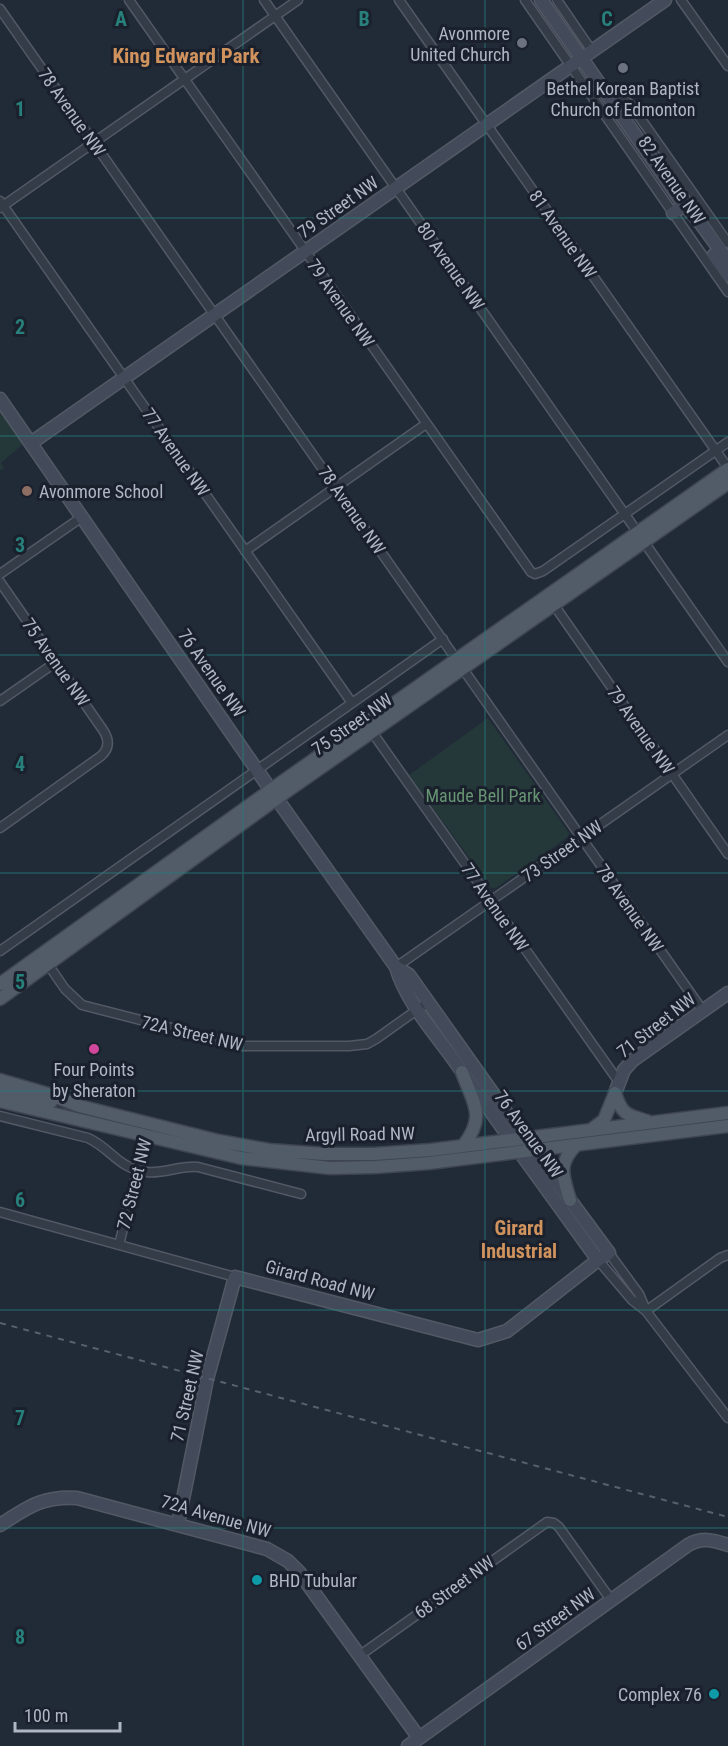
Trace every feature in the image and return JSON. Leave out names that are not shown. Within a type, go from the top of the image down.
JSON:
[{"type":"main road","name":"75 Street NW","points":[[274,794],[372,732],[460,664],[554,605],[728,469]]},
{"type":"main road","name":"75 Street NW","points":[[0,999],[5,981],[45,960],[274,794],[460,664],[641,538],[728,483]]},
{"type":"main road","points":[[462,1072],[475,1105],[477,1122],[473,1134],[463,1146]]},
{"type":"main road","name":"Argyll Road NW","points":[[0,1080],[48,1094],[147,1130],[241,1158],[330,1168],[391,1166],[728,1126]]},
{"type":"main road","points":[[617,1088],[620,1107],[625,1113],[651,1122]]},
{"type":"main road","points":[[589,1131],[604,1120],[617,1088]]},
{"type":"main road","points":[[0,1091],[79,1106]]},
{"type":"main road","name":"Argyll Road NW","points":[[0,1101],[242,1146],[294,1152],[374,1155],[728,1113]]},
{"type":"main road","points":[[570,1200],[563,1165],[567,1155],[576,1145]]},
{"type":"street","name":"79 Avenue NW","points":[[129,0],[529,571],[535,574],[543,571],[624,514]]},
{"type":"street","name":"80 Avenue NW","points":[[264,0],[728,662]]},
{"type":"street","points":[[1,205],[94,143],[298,0]]},
{"type":"street","name":"81 Avenue NW","points":[[399,0],[728,469]]},
{"type":"street","name":"82 Avenue NW","points":[[525,0],[609,98],[684,205],[699,221],[728,261]]},
{"type":"street","name":"82 Avenue NW","points":[[541,0],[576,62],[673,213],[728,292]]},
{"type":"street","points":[[557,0],[592,51]]},
{"type":"street","name":"79 Street NW","points":[[31,443],[665,0]]},
{"type":"street","points":[[681,0],[728,66]]},
{"type":"street","name":"78 Avenue NW","points":[[0,9],[703,1011]]},
{"type":"street","name":"82 Avenue NW","points":[[609,98],[626,101],[631,105],[728,243]]},
{"type":"street","name":"77 Avenue NW","points":[[1,205],[352,703]]},
{"type":"street","points":[[673,213],[684,205]]},
{"type":"street","name":"82 Avenue NW","points":[[684,205],[693,225],[728,275]]},
{"type":"street","name":"76 Avenue NW","points":[[0,399],[396,967],[409,975],[423,1005],[462,1072],[519,1152],[604,1256]]},
{"type":"street","points":[[245,551],[426,423]]},
{"type":"street","points":[[624,514],[728,442]]},
{"type":"street","points":[[0,574],[82,517]]},
{"type":"street","name":"75 Avenue NW","points":[[0,582],[106,734],[108,745],[101,756],[0,828]]},
{"type":"street","name":"79 Avenue NW","points":[[554,605],[728,854]]},
{"type":"street","name":"75 Street NW","points":[[0,951],[442,639]]},
{"type":"street","points":[[0,700],[56,662]]},
{"type":"street","name":"77 Avenue NW","points":[[372,732],[491,901],[617,1088]]},
{"type":"street","name":"73 Street NW","points":[[396,967],[728,735]]},
{"type":"street","name":"72A Street NW","points":[[45,960],[65,989],[82,1005],[242,1046],[295,1048],[358,1046],[372,1042],[423,1005]]},
{"type":"street","name":"71 Street NW","points":[[617,1088],[624,1070],[633,1060],[728,993]]},
{"type":"street","name":"76 Avenue NW","points":[[423,1005],[570,1200],[632,1300],[646,1311],[728,1418]]},
{"type":"street","points":[[0,1116],[88,1138],[123,1165],[137,1170],[154,1172],[198,1167],[302,1194]]},
{"type":"street","name":"72 Street NW","points":[[119,1245],[147,1130]]},
{"type":"street","name":"Girard Road NW","points":[[0,1212],[235,1277],[478,1340],[507,1331],[604,1256]]},
{"type":"street","points":[[646,1311],[720,1258],[728,1255]]},
{"type":"street","name":"71 Street NW","points":[[178,1524],[207,1380],[235,1277]]},
{"type":"street","name":"72A Avenue NW","points":[[0,1526],[48,1498],[76,1498],[267,1549],[288,1561],[299,1572],[422,1742]]},
{"type":"street","name":"68 Street NW","points":[[359,1656],[541,1525],[550,1522],[559,1527],[611,1600]]},
{"type":"street","name":"67 Street NW","points":[[408,1746],[422,1742],[611,1600],[693,1543],[706,1539],[728,1545]]},
{"type":"green space","points":[[0,412],[23,444],[1,463],[4,468],[0,471]]},
{"type":"green space","name":"Maude Bell Park","points":[[488,718],[569,833],[568,837],[496,888],[491,888],[409,775]]},
{"type":"railway","points":[[0,1323],[728,1517]]},
{"type":"place","name":"Avonmore United Church","points":[[522,43]]},
{"type":"place","name":"Bethel Korean Baptist Church of Edmonton","points":[[623,68]]},
{"type":"place","name":"Avonmore School","points":[[27,491]]},
{"type":"place","name":"Four Points by Sheraton","points":[[94,1049]]},
{"type":"place","name":"BHD Tubular","points":[[257,1580]]},
{"type":"place","name":"Complex 76","points":[[714,1694]]},
{"type":"district","name":"King Edward Park","points":[[186,56]]},
{"type":"district","name":"Girard Industrial","points":[[519,1240]]}]
